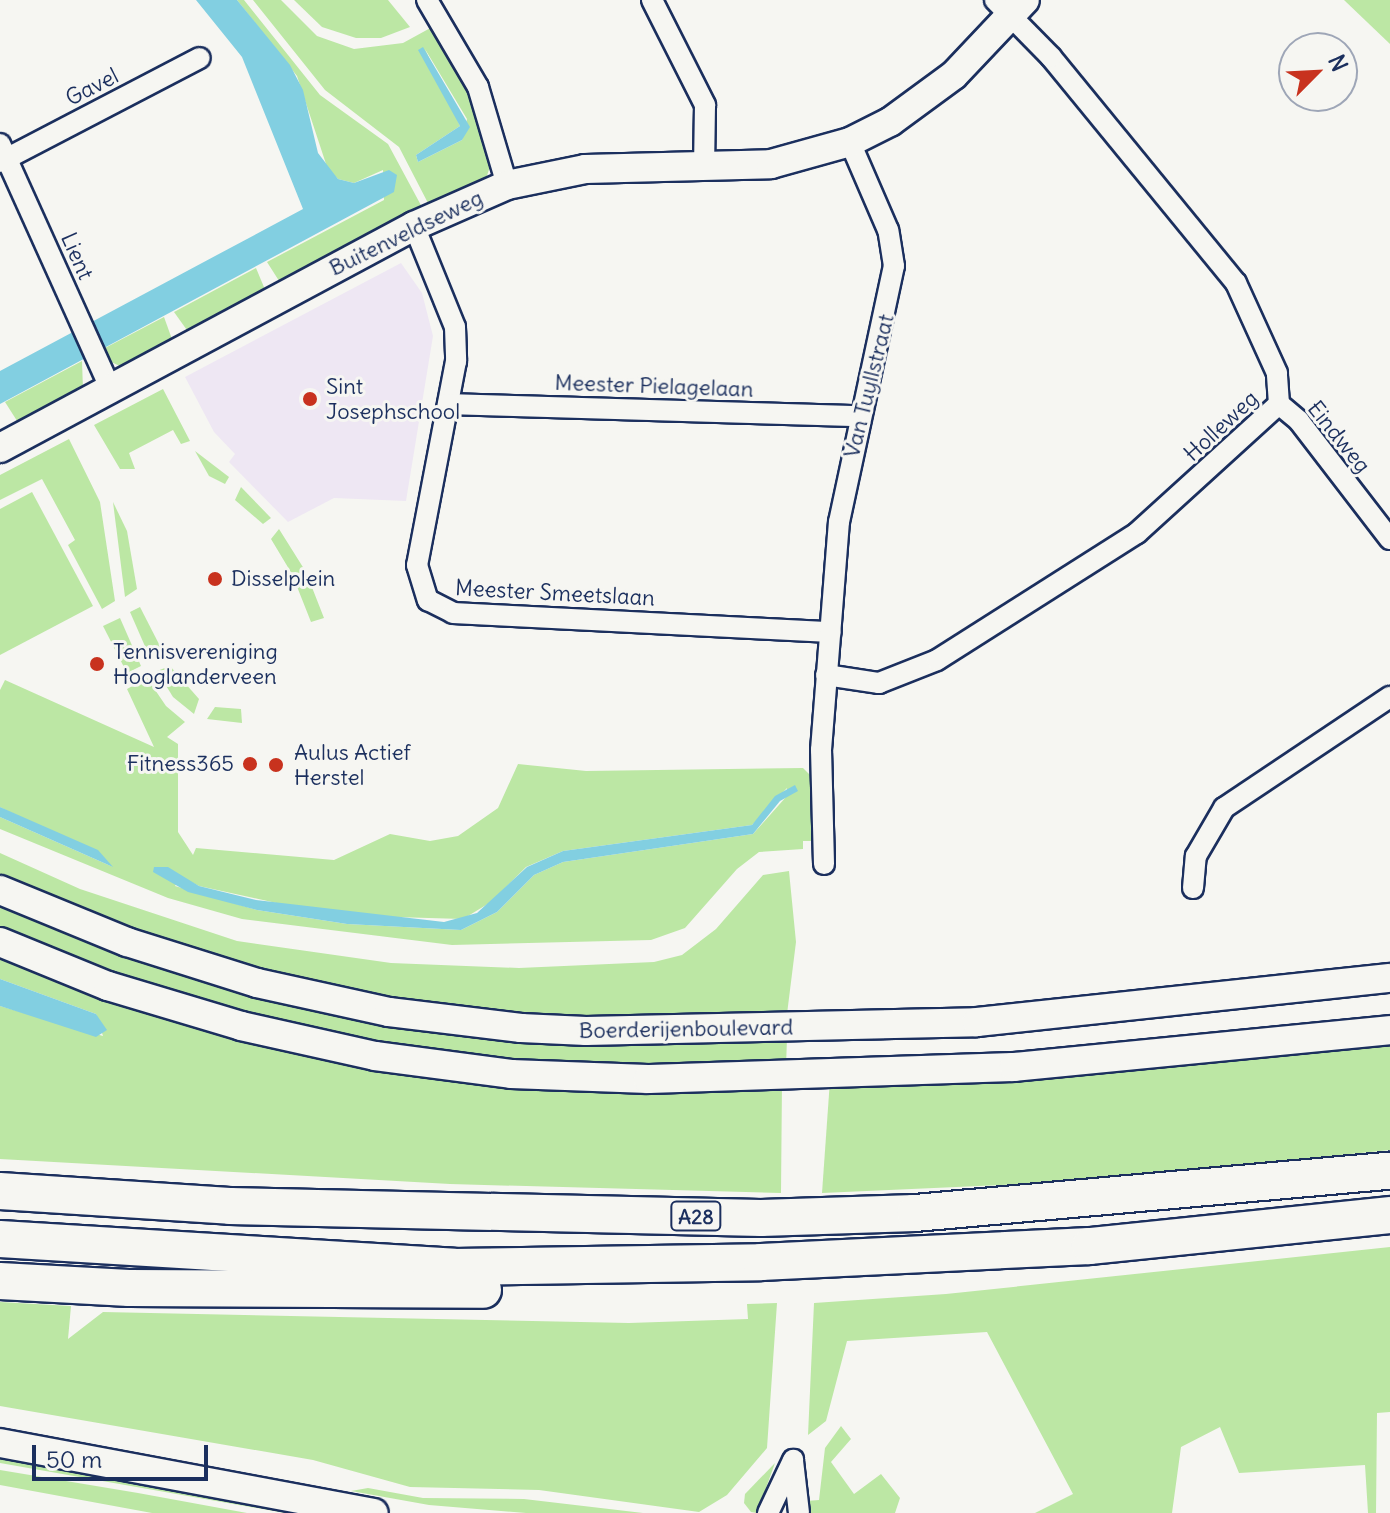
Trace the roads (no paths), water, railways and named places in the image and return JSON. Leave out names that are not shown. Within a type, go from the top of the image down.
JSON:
[{"type":"highway","name":"A28","points":[[0,1191],[230,1206],[761,1218],[915,1213],[1390,1171]]},
{"type":"highway","name":"A28","points":[[0,1239],[454,1267],[911,1257],[1208,1236],[1390,1215]]},
{"type":"highway","name":"A28","points":[[0,1281],[402,1292],[763,1282],[911,1257]]},
{"type":"main road","points":[[850,142],[924,100],[1011,6]]},
{"type":"main road","name":"Buitenveldseweg","points":[[0,448],[414,226],[507,185],[585,169],[771,164],[850,142]]},
{"type":"main road","name":"Boerderijenboulevard","points":[[0,890],[192,964],[389,1012],[586,1031],[833,1028],[977,1022],[1390,978]]},
{"type":"main road","points":[[0,942],[173,1007],[375,1056],[578,1078],[783,1076],[1087,1062],[1390,1030]]},
{"type":"main road","points":[[0,1443],[374,1513]]},
{"type":"street","points":[[427,0],[478,87],[507,185]]},
{"type":"street","points":[[652,0],[705,105],[704,167]]},
{"type":"street","name":"Holleweg","points":[[826,675],[879,683],[937,660],[1137,533],[1279,404],[1277,373],[1236,283],[1011,6]]},
{"type":"street","name":"Gavel","points":[[2,155],[200,58]]},
{"type":"street","name":"Van Tuyllstraat","points":[[824,864],[820,804],[826,675],[839,522],[859,416],[894,266],[888,230],[850,142]]},
{"type":"street","name":"Lient","points":[[2,155],[110,388]]},
{"type":"street","name":"Meester Smeetslaan","points":[[414,226],[455,327],[456,361],[417,565],[422,594],[437,607],[453,613],[831,632]]},
{"type":"street","name":"Meester Pielagelaan","points":[[448,404],[859,416]]},
{"type":"street","name":"Eindweg","points":[[1279,404],[1299,421],[1390,539]]},
{"type":"street","points":[[1193,888],[1196,856],[1224,808],[1390,697]]},
{"type":"street","points":[[768,1513],[793,1460],[799,1513]]},
{"type":"water","points":[[196,0],[237,0],[290,65],[303,90],[318,153],[338,179],[354,183],[389,170],[397,175],[394,192],[0,404],[0,371],[303,209],[242,57]]},
{"type":"water","points":[[423,47],[470,127],[462,140],[418,162],[416,155],[460,126],[418,50]]},
{"type":"water","points":[[795,785],[798,791],[780,801],[753,834],[563,862],[534,875],[497,912],[461,930],[347,924],[257,910],[188,892],[153,872],[154,867],[168,867],[199,886],[256,900],[444,922],[477,913],[527,867],[563,851],[752,825],[775,796]]},
{"type":"water","points":[[0,807],[98,850],[113,867],[0,817]]},
{"type":"water","points":[[0,979],[96,1014],[107,1030],[96,1037],[0,1006]]},
{"type":"place","name":"Sint Josephschool","points":[[310,399]]},
{"type":"place","name":"Disselplein","points":[[215,579]]},
{"type":"place","name":"Tennisvereniging Hooglanderveen","points":[[97,664]]},
{"type":"place","name":"Fitness365","points":[[250,764]]},
{"type":"place","name":"Aulus Actief Herstel","points":[[276,765]]}]
